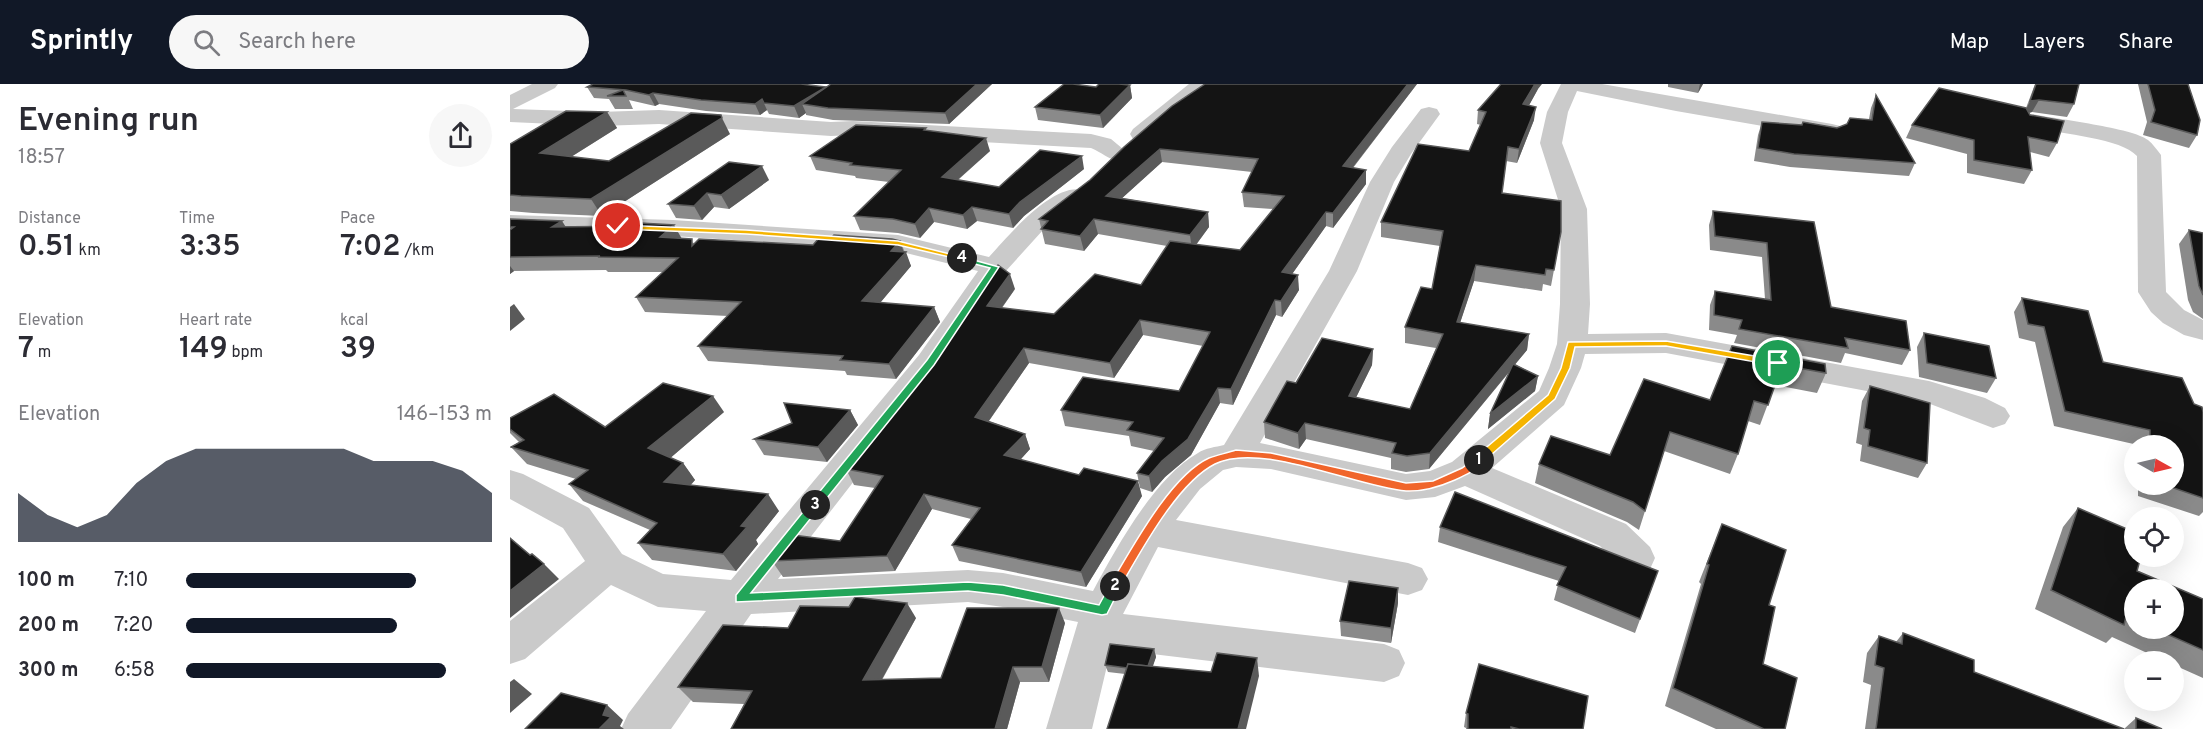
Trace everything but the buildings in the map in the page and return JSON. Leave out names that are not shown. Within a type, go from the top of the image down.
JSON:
[{"type":"street","points":[[510,103],[548,84]]},
{"type":"street","points":[[644,729],[740,598],[930,362],[995,267],[1034,224],[1083,187],[1117,154],[1202,84]]},
{"type":"street","points":[[1069,729],[1099,620],[1148,530],[1187,480],[1211,461],[1236,454],[1271,456],[1406,487],[1435,484],[1466,471],[1552,397],[1565,368],[1572,344],[1575,304],[1574,209],[1551,143],[1565,92],[1571,84],[1667,104],[1832,131]]},
{"type":"street","points":[[1236,454],[1343,271],[1382,182],[1400,152],[1429,114]]},
{"type":"street","points":[[510,115],[599,119],[659,117],[831,129],[853,128],[1091,141],[1103,144],[1117,154]]},
{"type":"street","points":[[2032,121],[2114,136],[2139,144],[2149,155],[2152,292],[2161,309],[2183,324],[2203,331]]},
{"type":"street","points":[[510,223],[683,228],[898,243],[918,246],[995,267]]},
{"type":"street","points":[[1572,344],[1666,344],[1702,349],[1929,392],[1973,406],[1993,416]]},
{"type":"street","points":[[1466,471],[1613,535],[1636,558]]},
{"type":"street","points":[[510,483],[576,518],[608,565],[658,590],[740,598],[968,586],[1003,590],[1099,620],[1384,663]]},
{"type":"street","points":[[1148,530],[1408,579]]},
{"type":"street","points":[[510,646],[608,565]]},
{"type":"route","points":[[618,226],[898,243],[918,246],[995,267],[930,362],[740,598],[968,586],[1003,590],[1102,610],[1148,530],[1187,480],[1211,461],[1236,454],[1271,456],[1406,487],[1435,484],[1466,471],[1552,397],[1565,368],[1572,344],[1666,344],[1778,363]]}]
